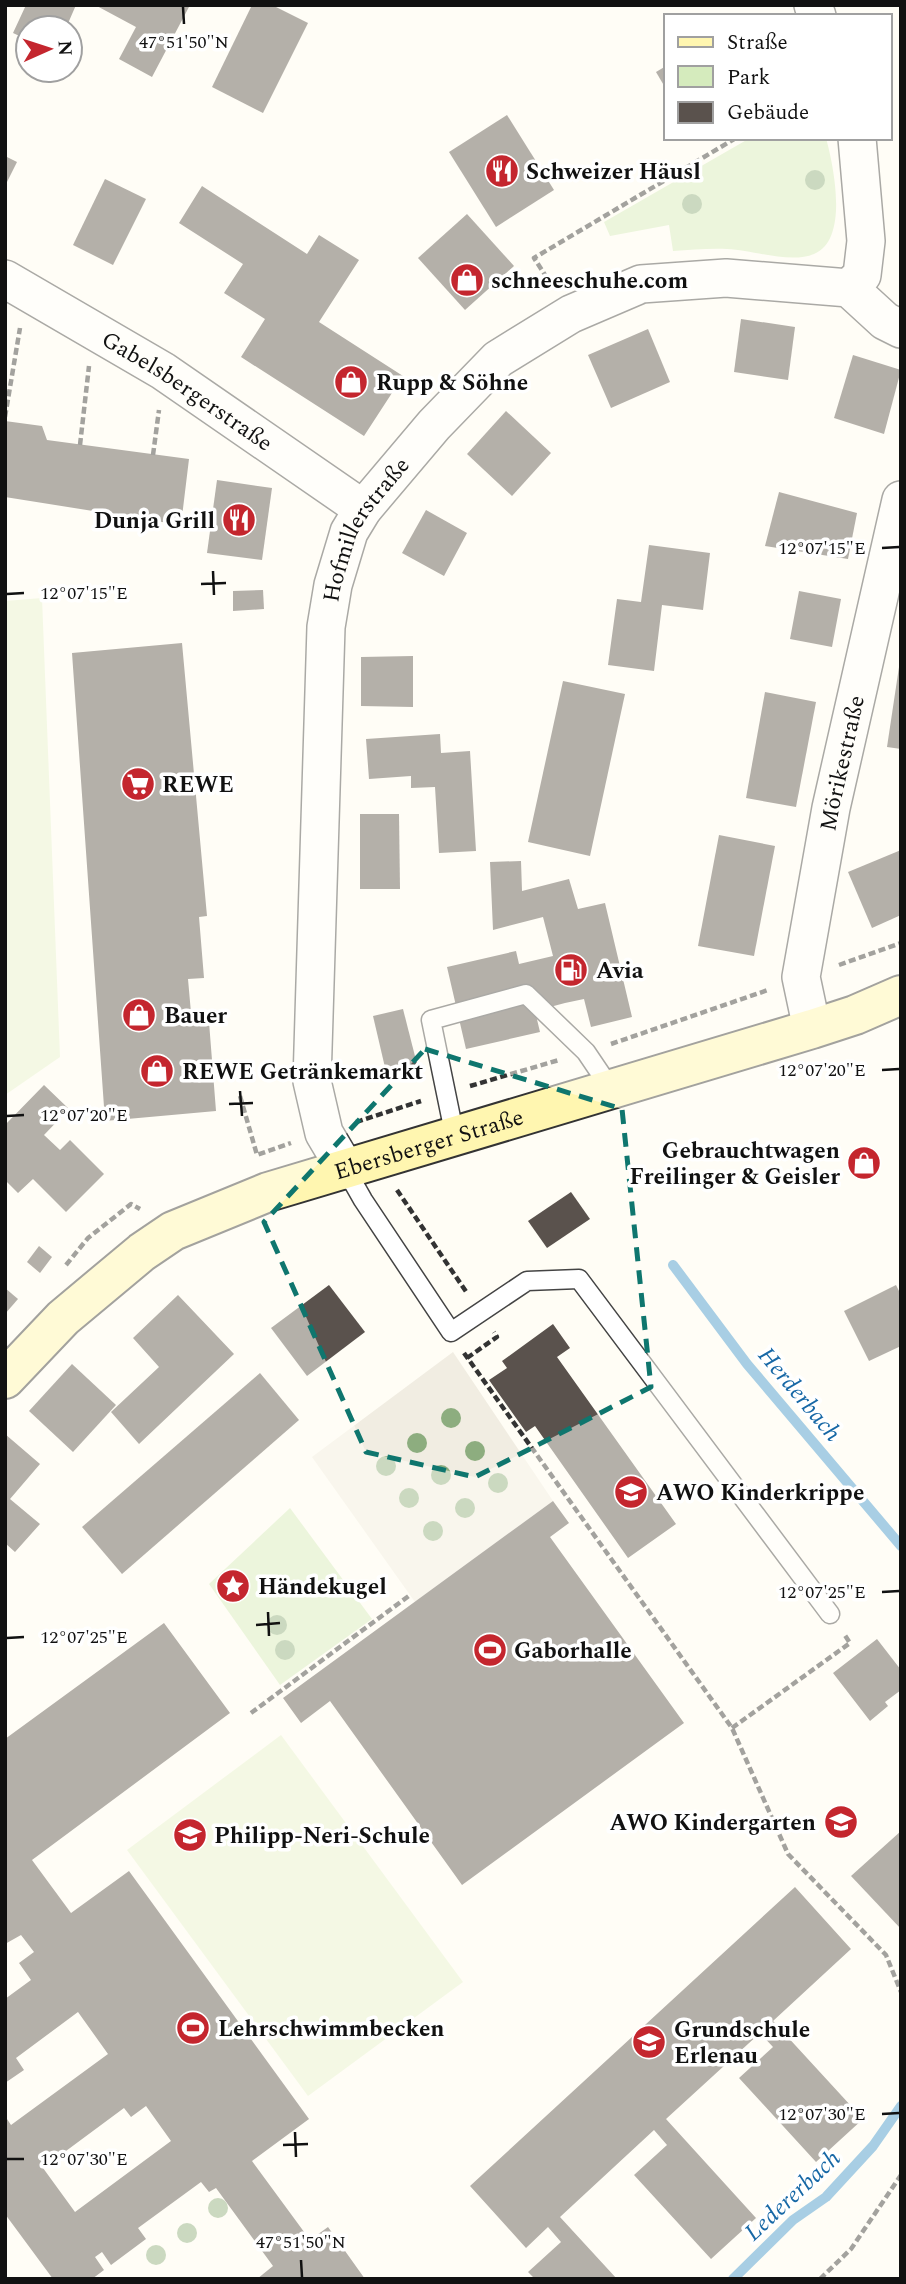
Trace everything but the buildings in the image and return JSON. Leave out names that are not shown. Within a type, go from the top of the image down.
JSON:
[{"type":"street","points":[[857,140],[866,241],[862,275],[849,288],[885,321],[901,329]]},
{"type":"street","name":"Hofmillerstraße","points":[[362,1165],[324,1133],[312,1081],[321,720],[326,627],[333,585],[349,532],[363,509],[434,425],[498,359],[571,314],[641,284],[726,278],[849,288]]},
{"type":"street","name":"Gabelsbergerstraße","points":[[16,285],[163,371],[363,509]]},
{"type":"street","name":"Mörikestraße","points":[[811,1028],[801,977],[831,808],[901,499]]},
{"type":"street","name":"Ebersberger Straße","points":[[5,1379],[63,1318],[173,1231],[268,1192],[855,1015],[901,995]]},
{"type":"lane","points":[[455,1137],[431,1020],[526,994],[586,1052],[611,1089]]},
{"type":"lane","points":[[362,1165],[363,1200],[451,1332],[527,1281],[579,1279],[830,1614]]},
{"type":"path","points":[[571,314],[534,258],[733,140]]},
{"type":"path","points":[[5,417],[16,285]]},
{"type":"path","points":[[80,445],[93,329]]},
{"type":"path","points":[[368,1118],[662,1028]]},
{"type":"path","points":[[240,1096],[257,1154],[273,1148]]},
{"type":"path","points":[[362,1165],[480,1311],[497,1336],[467,1358]]},
{"type":"path","points":[[457,1343],[732,1728],[788,1854],[886,1955],[901,1992]]},
{"type":"path","points":[[251,1713],[410,1595]]},
{"type":"path","points":[[732,1728],[850,1643],[830,1614]]},
{"type":"path","points":[[820,2279],[851,2249],[901,2175]]},
{"type":"highlighted area","points":[[425,1049],[622,1109],[651,1387],[475,1477],[366,1452],[264,1222]]},
{"type":"green space","points":[[747,140],[826,140],[835,184],[835,219],[832,234],[825,246],[814,254],[794,258],[727,249],[673,251],[669,225],[610,236],[604,222]]},
{"type":"green space","points":[[42,598],[60,1057],[5,1095],[5,601]]},
{"type":"green space","points":[[290,1508],[372,1619],[280,1685],[209,1584]]},
{"type":"green space","points":[[281,1735],[463,1982],[308,2096],[127,1850]]},
{"type":"shaded area","points":[[453,1352],[553,1501],[415,1602],[312,1457]]},
{"type":"waterway","name":"Herderbach","points":[[673,1265],[747,1364],[901,1546]]},
{"type":"waterway","name":"Ledererbach","points":[[733,2279],[793,2220],[826,2197],[873,2146],[901,2106]]},
{"type":"place","name":"Schweizer Häusl","points":[[502,171]]},
{"type":"place","name":"schneeschuhe.com","points":[[467,280]]},
{"type":"place","name":"Rupp & Söhne","points":[[351,382]]},
{"type":"place","name":"Dunja Grill","points":[[239,520]]},
{"type":"place","name":"REWE","points":[[138,784]]},
{"type":"place","name":"Avia","points":[[571,970]]},
{"type":"place","name":"Bauer","points":[[139,1015]]},
{"type":"place","name":"REWE Getränkemarkt","points":[[157,1071]]},
{"type":"place","name":"Gebrauchtwagen Freilinger & Geisler","points":[[864,1163]]},
{"type":"place","name":"AWO Kinderkrippe","points":[[631,1492]]},
{"type":"place","name":"Händekugel","points":[[233,1586]]},
{"type":"place","name":"Gaborhalle","points":[[490,1650]]},
{"type":"place","name":"AWO Kindergarten","points":[[841,1822]]},
{"type":"place","name":"Philipp-Neri-Schule","points":[[190,1835]]},
{"type":"place","name":"Lehrschwimmbecken","points":[[193,2028]]},
{"type":"place","name":"Grundschule Erlenau","points":[[649,2042]]}]
